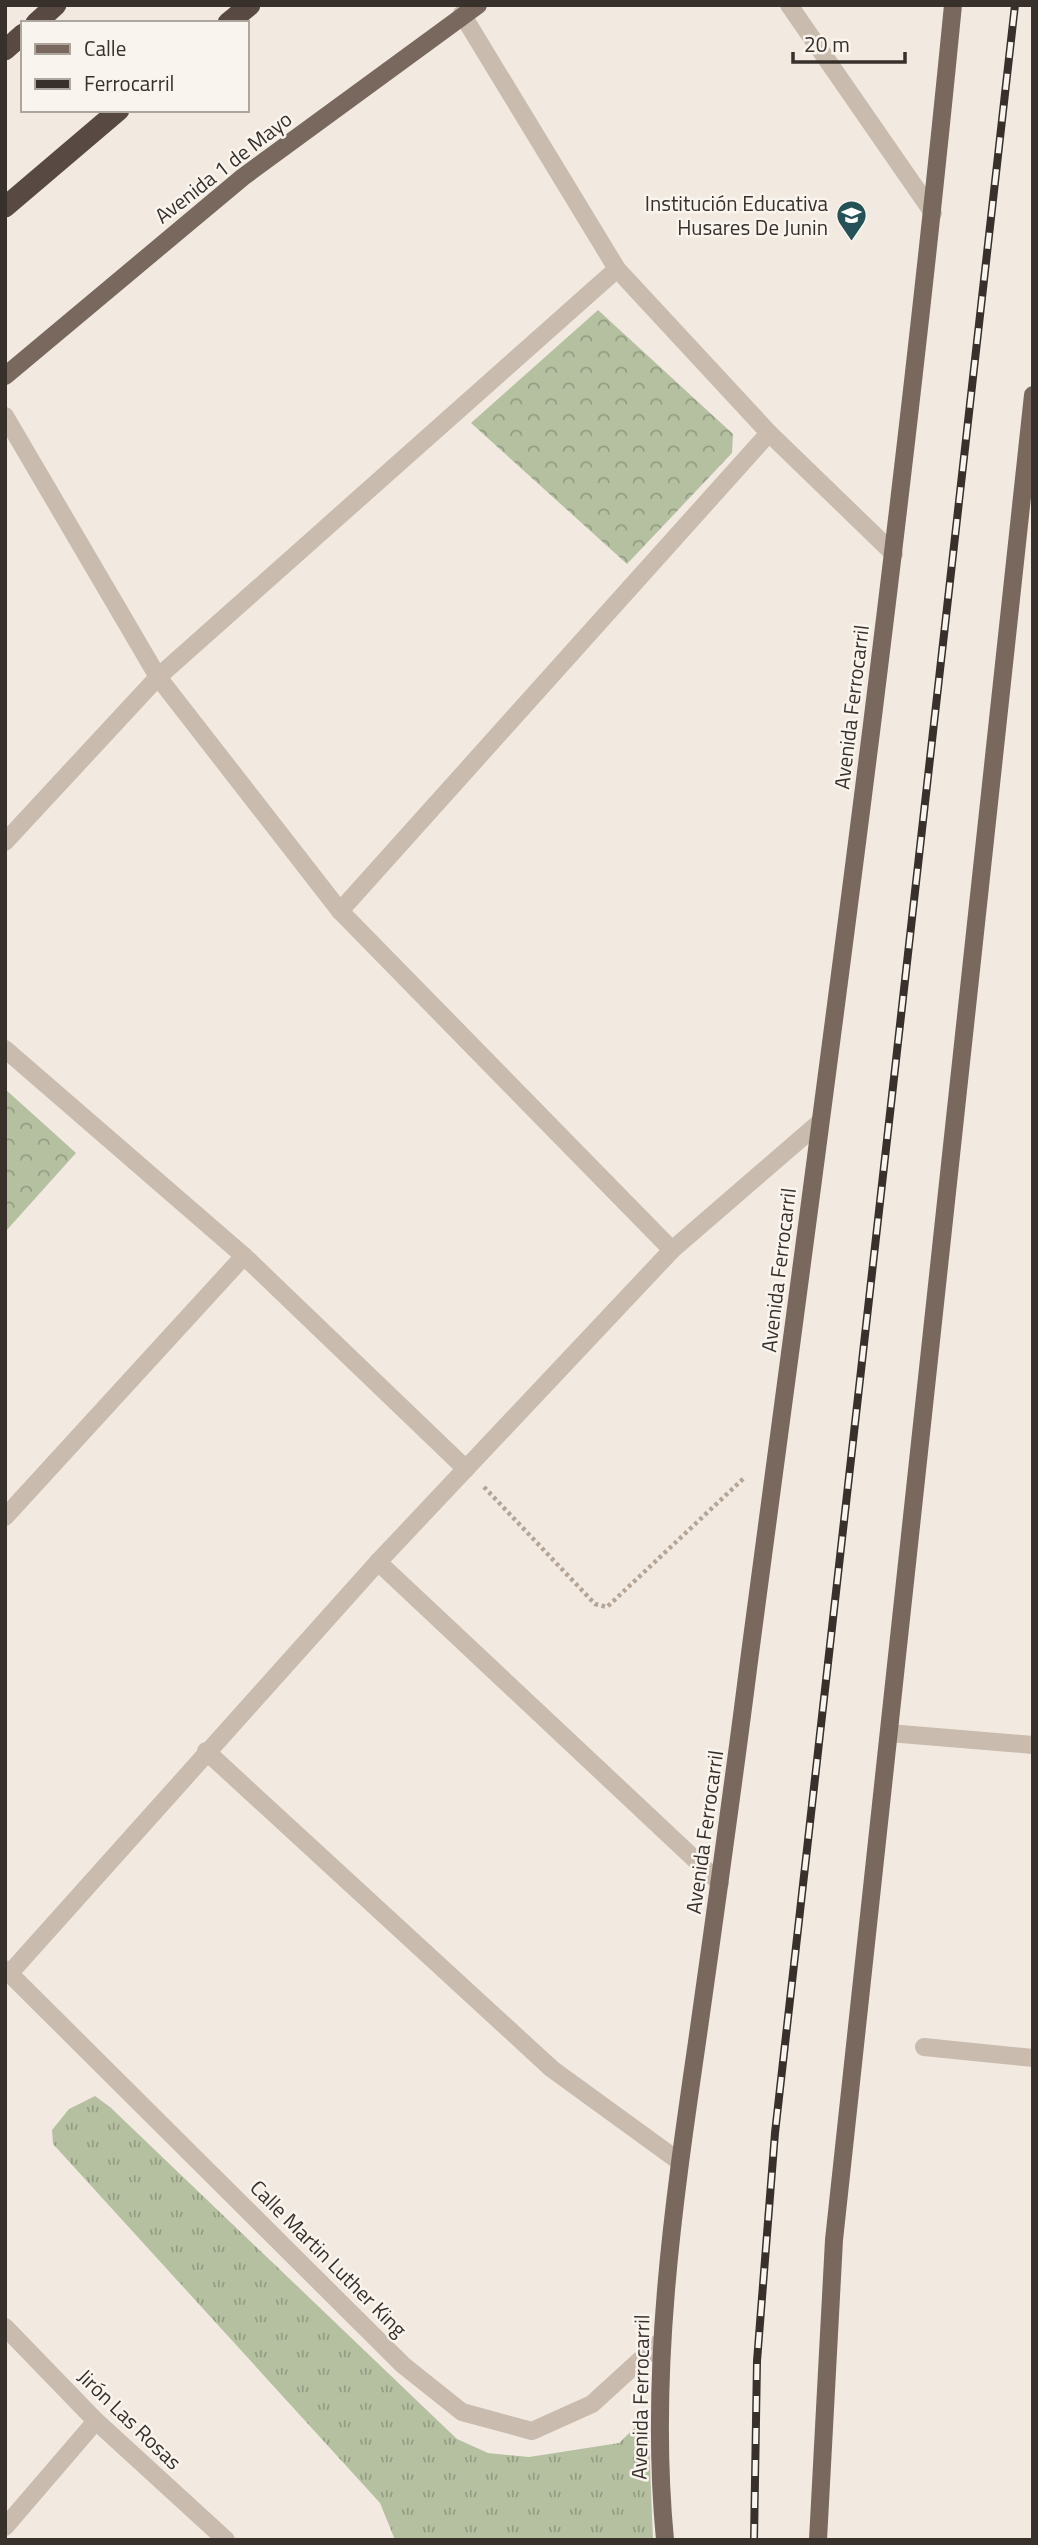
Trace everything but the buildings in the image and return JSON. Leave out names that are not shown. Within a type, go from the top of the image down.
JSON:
[{"type":"highway","points":[[38,21],[56,5]]},
{"type":"highway","points":[[230,21],[250,5]]},
{"type":"highway","points":[[5,50],[21,36]]},
{"type":"highway","points":[[5,207],[117,112]]},
{"type":"main road","name":"Avenida 1 de Mayo","points":[[5,376],[243,177],[462,14],[478,5]]},
{"type":"main road","name":"Avenida Ferrocarril","points":[[665,2540],[661,2498],[660,2342],[680,2162],[720,1883],[894,554],[933,213],[953,5]]},
{"type":"main road","points":[[818,2540],[834,2240],[1030,453],[1033,395]]},
{"type":"street","points":[[789,5],[933,213]]},
{"type":"street","points":[[462,14],[617,268],[769,433],[894,554]]},
{"type":"street","points":[[5,842],[158,677],[617,268]]},
{"type":"street","points":[[5,416],[158,677],[340,911],[672,1250]]},
{"type":"street","points":[[340,911],[769,433]]},
{"type":"street","points":[[5,1049],[244,1256],[466,1469]]},
{"type":"street","points":[[7,1971],[378,1562],[672,1250],[820,1122]]},
{"type":"street","points":[[5,1517],[244,1256]]},
{"type":"street","points":[[378,1562],[720,1883]]},
{"type":"street","points":[[889,1733],[1033,1745]]},
{"type":"street","points":[[206,1751],[552,2069],[680,2162]]},
{"type":"street","name":"Calle Martin Luther King","points":[[7,1971],[403,2365],[462,2412],[532,2431],[592,2404],[660,2342]]},
{"type":"street","points":[[924,2047],[1033,2057]]},
{"type":"street","name":"Jirón Las Rosas","points":[[5,2328],[96,2421],[226,2540]]},
{"type":"street","points":[[5,2527],[96,2421]]},
{"type":"path","points":[[466,1469],[595,1604],[607,1607],[777,1446]]},
{"type":"green space","points":[[598,310],[733,434],[732,453],[627,564],[471,423]]},
{"type":"green space","points":[[5,1089],[76,1153],[5,1232]]},
{"type":"green space","points":[[95,2096],[110,2107],[457,2439],[488,2453],[529,2457],[619,2443],[648,2415],[653,2540],[395,2540],[380,2503],[53,2144],[52,2130],[69,2109]]},
{"type":"railway","points":[[754,2540],[757,2361],[775,2133],[1015,5]]},
{"type":"place","name":"Institución Educativa Husares De Junin","points":[[851,242]]}]
